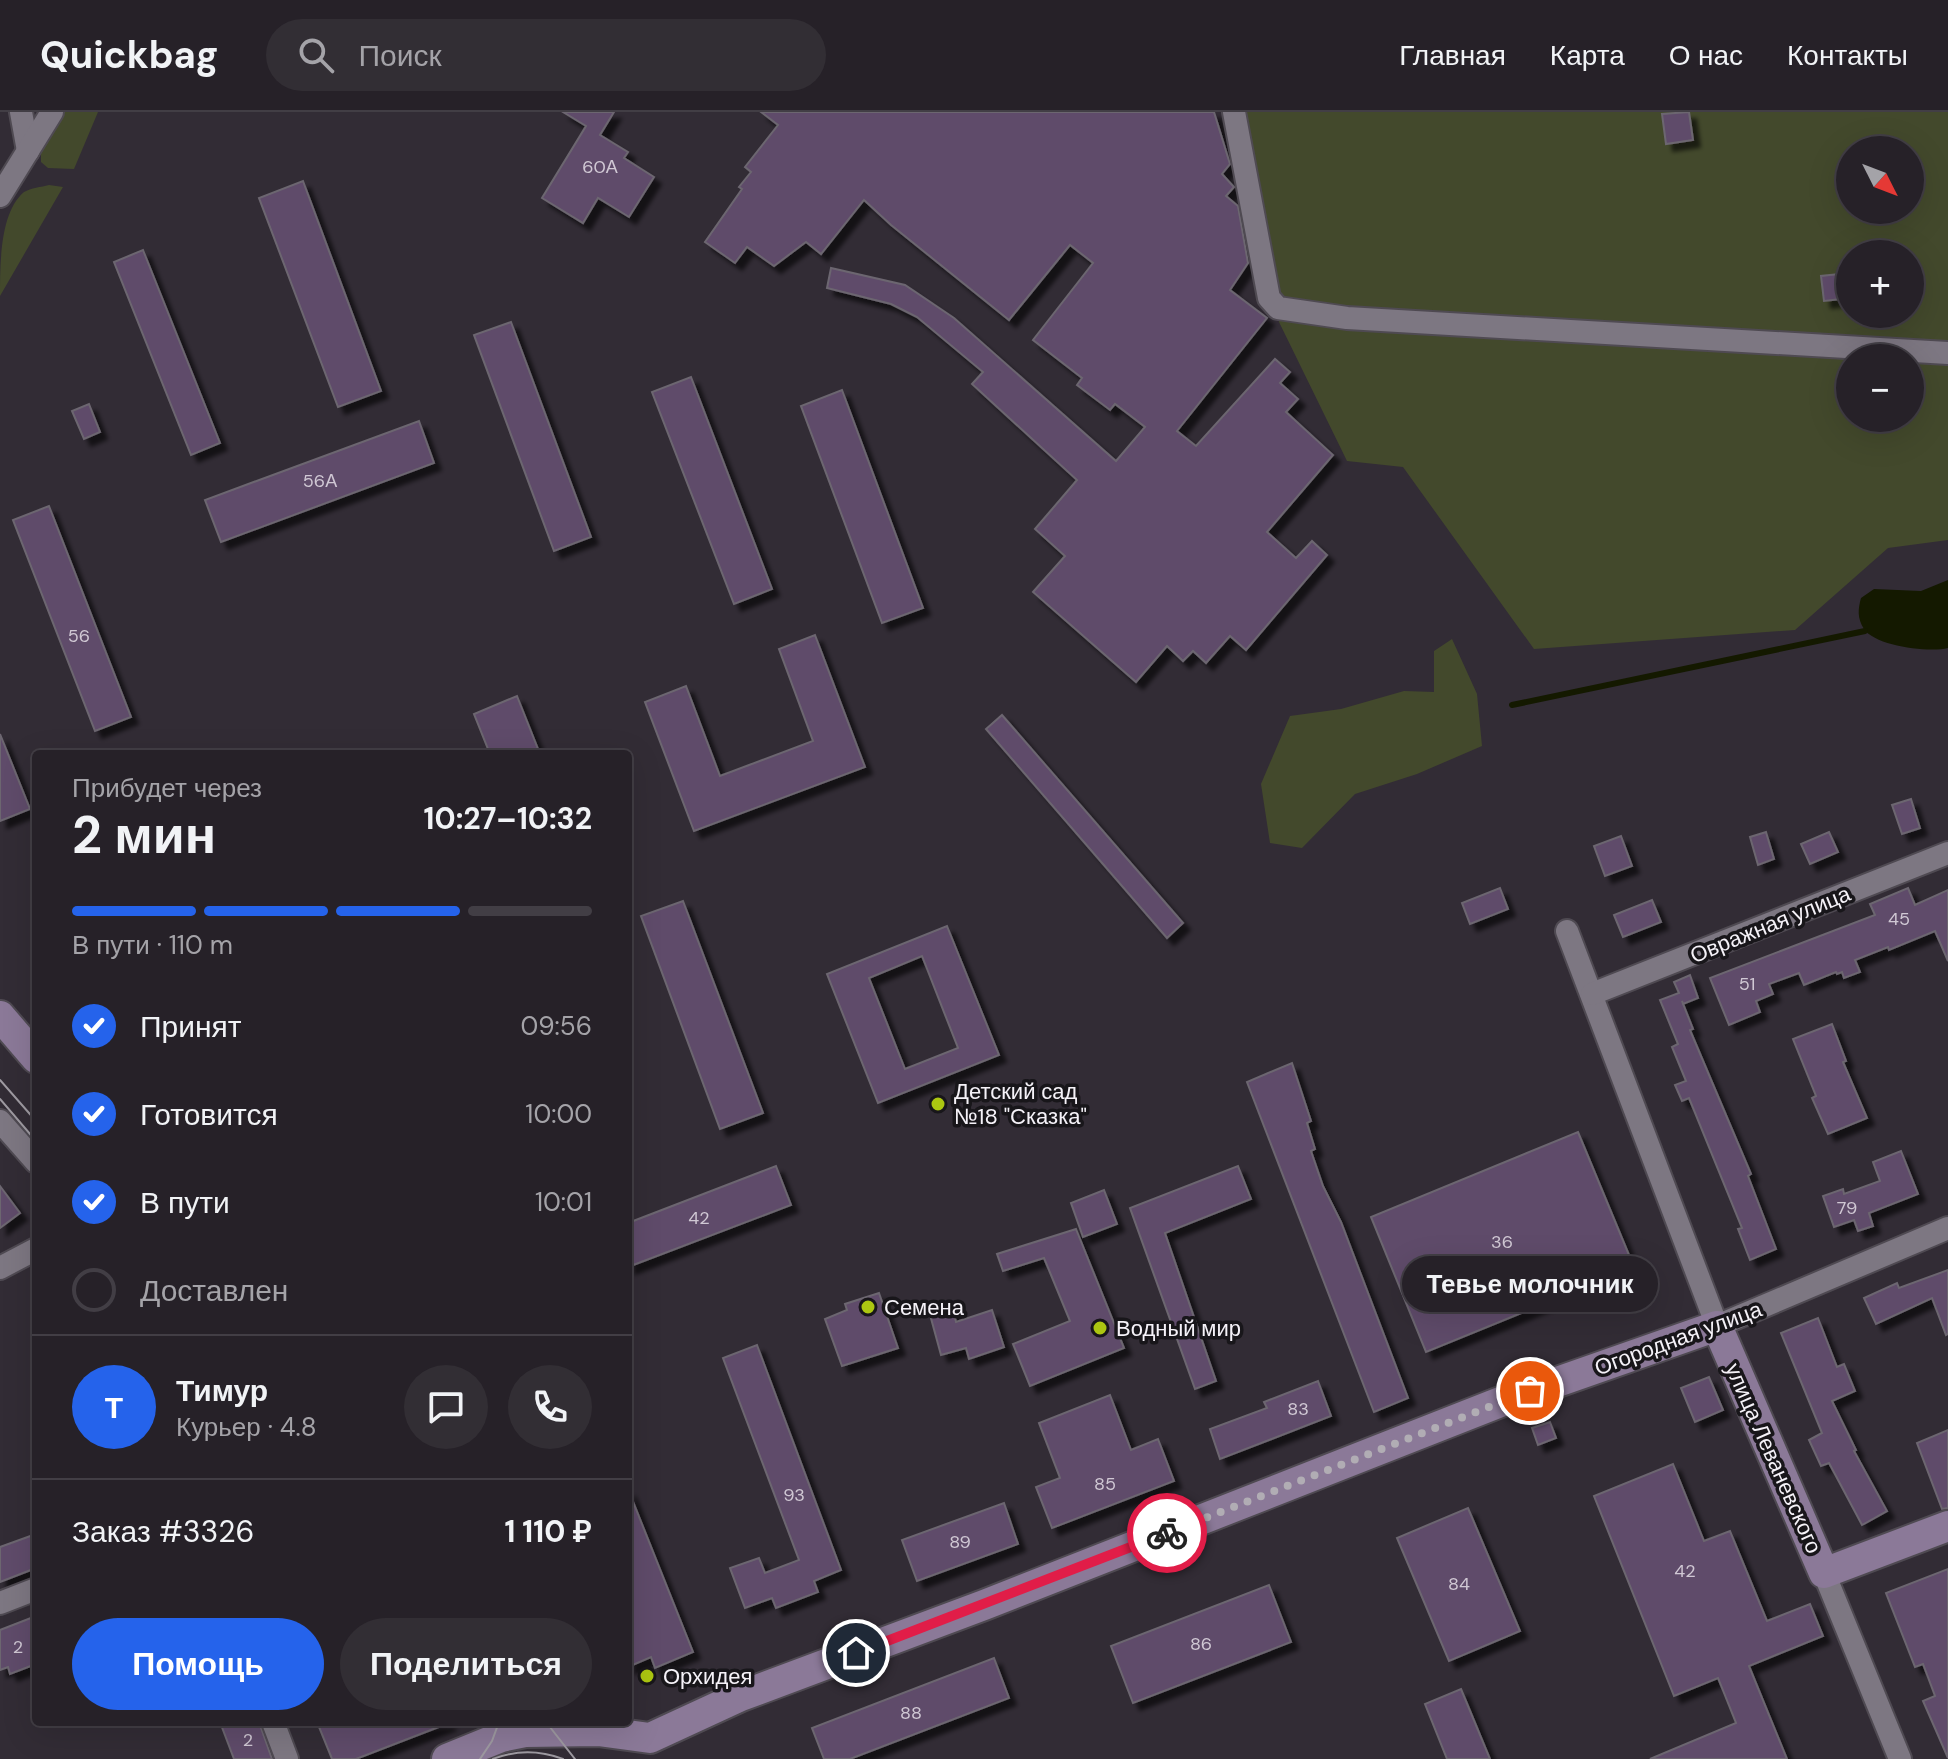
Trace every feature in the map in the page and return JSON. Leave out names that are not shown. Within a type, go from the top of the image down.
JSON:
[{"type":"street","points":[[21,112],[28,151]]},
{"type":"street","points":[[0,196],[52,112]]},
{"type":"street","points":[[1234,112],[1269,298],[1278,308],[1347,318],[1948,353]]},
{"type":"street","name":"Овражная улица","points":[[1592,994],[1948,853]]},
{"type":"street","name":"улица Леваневского","points":[[1567,931],[1717,1326],[1824,1573],[1900,1759]]},
{"type":"street","points":[[0,1016],[32,1053]]},
{"type":"street","points":[[0,1121],[32,1157]]},
{"type":"street","name":"Огородная улица","points":[[447,1759],[501,1737],[525,1732],[594,1727],[650,1738],[741,1696],[997,1600],[1503,1401],[1717,1326],[1948,1228]]},
{"type":"street","points":[[0,1268],[32,1251]]},
{"type":"street","points":[[1824,1573],[1948,1526]]},
{"type":"street","points":[[0,1603],[32,1591]]},
{"type":"street","points":[[275,1726],[287,1759]]},
{"type":"street","points":[[594,1727],[619,1759]]},
{"type":"shaded area","points":[[61,112],[98,112],[74,169],[48,168],[41,162],[41,149]]},
{"type":"shaded area","points":[[1241,112],[1948,112],[1948,540],[1888,548],[1795,630],[1534,649],[1403,467],[1347,461],[1279,322],[1275,275]]},
{"type":"shaded area","points":[[49,185],[63,187],[0,296],[3,239],[10,212],[24,192]]},
{"type":"shaded area","points":[[1948,580],[1948,648],[1916,649],[1890,644],[1864,629],[1859,614],[1861,598],[1874,589],[1921,591]]},
{"type":"shaded area","points":[[1452,639],[1477,694],[1482,746],[1417,774],[1355,794],[1302,848],[1270,843],[1261,784],[1290,716],[1341,709],[1404,691],[1434,692],[1434,651]]},
{"type":"building","points":[[563,112],[614,112],[600,135],[628,152],[624,158],[654,177],[629,217],[598,198],[583,223],[542,198],[586,126]]},
{"type":"building","points":[[761,112],[1214,112],[1230,164],[1222,174],[1234,187],[1226,196],[1238,206],[1248,263],[1230,290],[1267,318],[1177,431],[1196,446],[1275,359],[1290,372],[1280,383],[1298,399],[1286,412],[1333,455],[1267,532],[1296,558],[1312,541],[1327,555],[1246,650],[1230,636],[1206,663],[1193,651],[1183,661],[1167,646],[1136,682],[1033,592],[1065,556],[1035,529],[1077,480],[972,384],[983,372],[917,317],[891,304],[827,288],[831,268],[905,285],[954,318],[1116,461],[1145,427],[1115,404],[1110,410],[1077,385],[1082,378],[1033,340],[1093,263],[1070,245],[1009,320],[864,200],[821,254],[806,242],[774,266],[747,247],[735,263],[705,242],[742,189],[739,187],[751,172],[745,167],[778,125]]},
{"type":"building","points":[[1689,112],[1693,140],[1666,144],[1662,114]]},
{"type":"building","points":[[303,181],[381,391],[338,407],[259,198]]},
{"type":"building","points":[[143,250],[220,443],[191,455],[114,262]]},
{"type":"building","points":[[1836,274],[1836,300],[1824,301],[1821,276]]},
{"type":"building","points":[[511,322],[591,537],[554,551],[474,335]]},
{"type":"building","points":[[691,377],[772,589],[734,604],[652,392]]},
{"type":"building","points":[[842,390],[923,608],[882,623],[801,406]]},
{"type":"building","points":[[89,404],[100,432],[84,439],[72,411]]},
{"type":"building","points":[[419,421],[434,463],[221,542],[205,500]]},
{"type":"building","points":[[49,506],[131,717],[95,731],[13,520]]},
{"type":"building","points":[[815,635],[865,767],[694,831],[645,702],[686,686],[720,776],[813,741],[779,649]]},
{"type":"building","points":[[517,696],[538,750],[488,750],[474,714]]},
{"type":"building","points":[[1002,715],[1183,923],[1167,938],[986,729]]},
{"type":"building","points":[[0,734],[30,809],[0,821]]},
{"type":"building","points":[[1911,799],[1920,828],[1902,834],[1892,805]]},
{"type":"building","points":[[1766,832],[1774,859],[1758,865],[1750,837]]},
{"type":"building","points":[[1829,832],[1838,852],[1810,864],[1801,844]]},
{"type":"building","points":[[1621,836],[1632,866],[1605,876],[1594,846]]},
{"type":"building","points":[[1500,888],[1508,909],[1470,924],[1462,903]]},
{"type":"building","points":[[1908,888],[1915,905],[1948,890],[1948,961],[1935,931],[1855,960],[1860,972],[1844,978],[1842,972],[1836,972],[1804,985],[1799,973],[1769,984],[1773,994],[1756,1001],[1760,1012],[1729,1025],[1710,978],[1875,915],[1870,904]]},
{"type":"building","points":[[1652,900],[1661,922],[1623,937],[1614,915]]},
{"type":"building","points":[[683,901],[763,1113],[720,1129],[641,916]]},
{"type":"building","points":[[947,926],[999,1055],[878,1103],[827,974]],"holes":[[[922,956],[958,1048],[905,1069],[869,978]]]},
{"type":"building","points":[[1690,975],[1698,998],[1683,1004],[1693,1029],[1690,1030],[1751,1174],[1748,1176],[1776,1249],[1750,1260],[1738,1229],[1742,1228],[1689,1098],[1682,1101],[1675,1085],[1686,1081],[1672,1047],[1678,1044],[1660,1000],[1679,993],[1674,982]]},
{"type":"building","points":[[1832,1024],[1846,1061],[1843,1062],[1867,1118],[1828,1134],[1812,1098],[1816,1096],[1793,1039]]},
{"type":"building","points":[[1292,1063],[1311,1121],[1307,1123],[1315,1149],[1311,1151],[1323,1186],[1341,1222],[1408,1398],[1374,1412],[1247,1082]]},
{"type":"building","points":[[1578,1132],[1634,1267],[1426,1352],[1371,1217]]},
{"type":"building","points":[[1901,1151],[1918,1194],[1869,1213],[1873,1226],[1858,1231],[1854,1220],[1834,1227],[1823,1196],[1843,1189],[1844,1194],[1880,1181],[1873,1162]]},
{"type":"building","points":[[776,1166],[791,1205],[632,1265],[632,1221]]},
{"type":"building","points":[[1238,1166],[1251,1199],[1165,1233],[1216,1381],[1195,1389],[1130,1208]]},
{"type":"building","points":[[0,1186],[20,1213],[0,1228]]},
{"type":"building","points":[[1104,1190],[1117,1224],[1083,1237],[1071,1203]]},
{"type":"building","points":[[1076,1229],[1124,1348],[1030,1386],[1013,1344],[1070,1321],[1044,1258],[1003,1271],[997,1254]]},
{"type":"building","points":[[1948,1270],[1948,1334],[1932,1298],[1876,1324],[1864,1298],[1897,1283],[1899,1288]]},
{"type":"building","points":[[879,1293],[898,1348],[842,1366],[825,1319],[847,1310],[845,1304]]},
{"type":"building","points":[[952,1305],[956,1322],[992,1310],[1004,1347],[969,1359],[966,1348],[941,1355],[929,1311]]},
{"type":"building","points":[[1818,1318],[1837,1367],[1844,1364],[1855,1391],[1832,1401],[1854,1451],[1887,1511],[1862,1525],[1829,1463],[1821,1466],[1809,1440],[1822,1433],[1781,1333]]},
{"type":"building","points":[[757,1345],[841,1570],[814,1581],[818,1592],[776,1608],[772,1598],[745,1608],[730,1568],[759,1558],[765,1573],[799,1560],[723,1358]]},
{"type":"building","points":[[1709,1377],[1723,1410],[1695,1422],[1681,1388]]},
{"type":"building","points":[[1318,1381],[1331,1416],[1220,1459],[1210,1429],[1267,1408],[1264,1402]]},
{"type":"building","points":[[1110,1395],[1131,1450],[1158,1439],[1174,1481],[1052,1528],[1036,1487],[1060,1478],[1039,1423]]},
{"type":"building","points":[[1550,1422],[1556,1438],[1538,1445],[1532,1428]]},
{"type":"building","points":[[1948,1430],[1948,1508],[1942,1509],[1917,1443]]},
{"type":"building","points":[[1673,1464],[1704,1541],[1730,1531],[1767,1621],[1810,1604],[1823,1636],[1749,1666],[1787,1759],[1650,1759],[1736,1723],[1718,1678],[1674,1696],[1594,1496]]},
{"type":"building","points":[[632,1499],[693,1652],[655,1668],[651,1657],[632,1665]]},
{"type":"building","points":[[1004,1503],[1018,1544],[917,1581],[902,1540]]},
{"type":"building","points":[[1468,1508],[1520,1631],[1449,1661],[1397,1538]]},
{"type":"building","points":[[32,1535],[32,1570],[0,1582],[0,1547]]},
{"type":"building","points":[[1948,1569],[1948,1758],[1923,1701],[1935,1696],[1923,1664],[1915,1667],[1886,1593]]},
{"type":"building","points":[[1269,1585],[1291,1642],[1133,1703],[1111,1646]]},
{"type":"building","points":[[32,1618],[32,1666],[10,1674],[8,1667],[0,1670],[0,1630]]},
{"type":"building","points":[[994,1658],[1009,1698],[850,1759],[824,1759],[812,1728]]},
{"type":"building","points":[[1461,1689],[1490,1759],[1447,1759],[1425,1704]]},
{"type":"building","points":[[222,1726],[260,1726],[272,1759],[234,1759]]},
{"type":"building","points":[[319,1726],[441,1726],[356,1759],[332,1759]]},
{"type":"waterway","points":[[1512,705],[1865,631]]},
{"type":"tram line","points":[[0,1080],[32,1116]]},
{"type":"tram line","points":[[0,1099],[32,1136]]},
{"type":"tram line","points":[[480,1759],[498,1726]]},
{"type":"tram line","points":[[549,1726],[575,1759]]},
{"type":"tram line","points":[[493,1759],[528,1752],[563,1759]]},
{"type":"way so far","points":[[1167,1533],[1530,1391]]},
{"type":"place","name":"Детский сад №18 \"Сказка\"","points":[[938,1104]]},
{"type":"place","name":"Семена","points":[[868,1307]]},
{"type":"place","name":"Водный мир","points":[[1100,1328]]},
{"type":"place","name":"Тевье молочник","points":[[1530,1391]]},
{"type":"place","name":"Орхидея","points":[[647,1676]]},
{"type":"route","points":[[856,1653],[1167,1533]]}]
